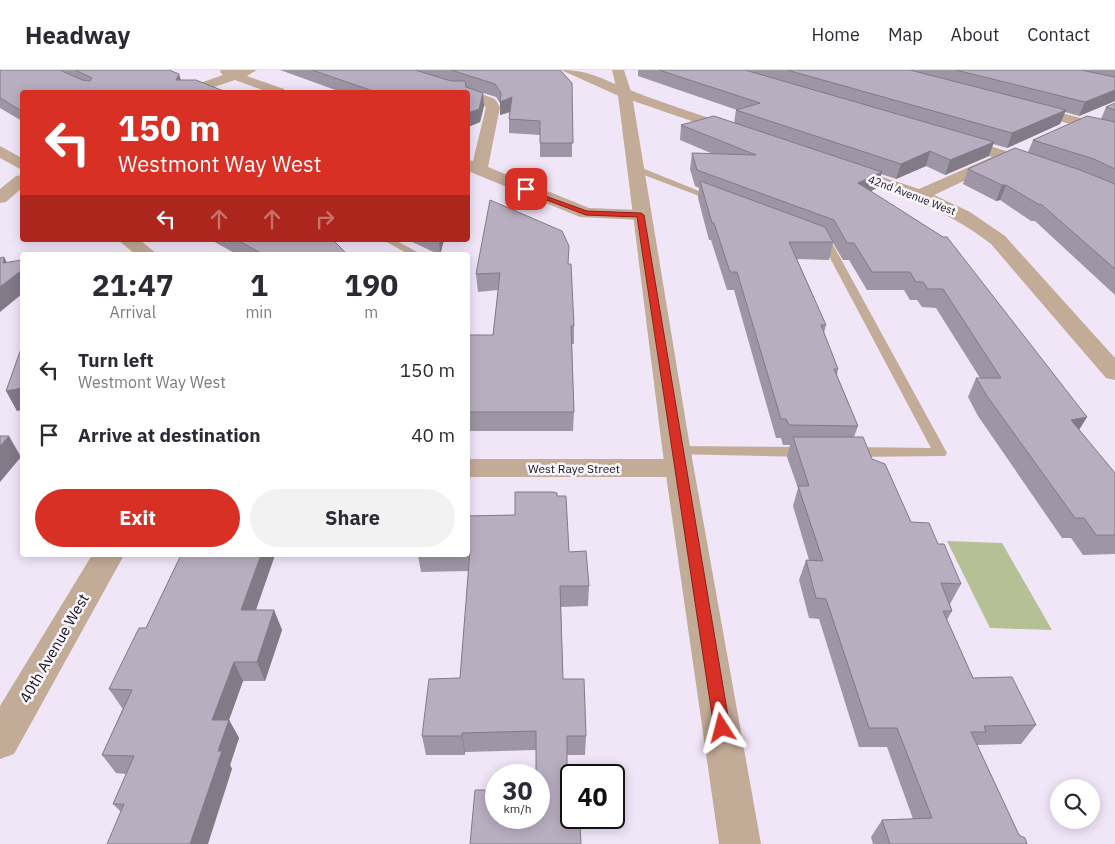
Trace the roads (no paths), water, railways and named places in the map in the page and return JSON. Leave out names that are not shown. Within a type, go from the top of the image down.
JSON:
[{"type":"street","points":[[220,70],[274,90]]},
{"type":"street","points":[[193,90],[251,70]]},
{"type":"street","points":[[567,70],[621,82],[751,137]]},
{"type":"street","points":[[621,82],[740,844]]},
{"type":"street","points":[[470,95],[490,102],[493,107],[473,168],[586,213],[641,215]]},
{"type":"street","points":[[1013,104],[1115,132]]},
{"type":"street","points":[[1057,133],[1100,114]]},
{"type":"street","points":[[944,136],[1008,155],[1054,172]]},
{"type":"street","points":[[920,195],[1025,148]]},
{"type":"street","points":[[0,150],[20,164]]},
{"type":"street","name":"42nd Avenue West","points":[[826,163],[920,195],[962,214],[983,227],[998,240],[1115,373]]},
{"type":"street","points":[[0,198],[20,182]]},
{"type":"street","points":[[131,242],[144,252]]},
{"type":"street","name":"West Raye Street","points":[[470,468],[679,460]]},
{"type":"street","name":"40th Avenue West","points":[[0,741],[107,557]]},
{"type":"lane","points":[[634,168],[728,204]]},
{"type":"lane","points":[[809,234],[826,241],[940,453],[843,452]]},
{"type":"lane","points":[[392,242],[412,252]]},
{"type":"lane","points":[[679,460],[823,452]]}]
